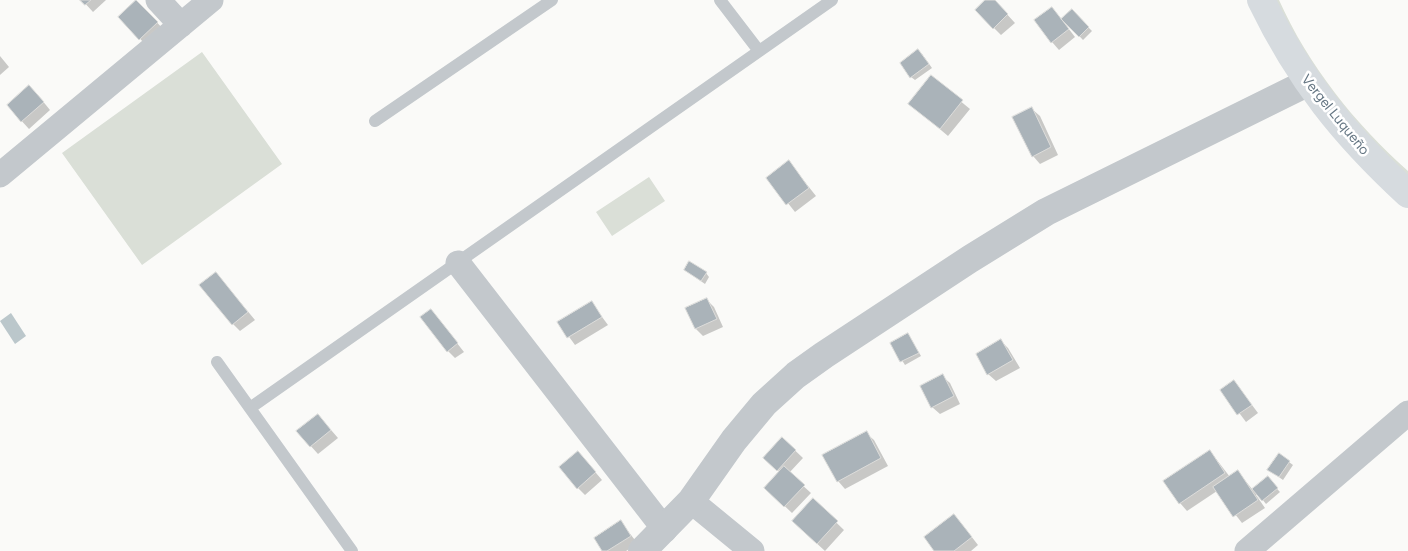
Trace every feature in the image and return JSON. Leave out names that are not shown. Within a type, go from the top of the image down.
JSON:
[{"type":"main road","name":"Vergel Luqueño","points":[[1261,0],[1277,33],[1307,83],[1338,124],[1377,166],[1408,194]]},
{"type":"street","points":[[158,0],[181,25]]},
{"type":"street","points":[[0,175],[211,0]]},
{"type":"street","points":[[642,551],[665,530],[691,501],[734,440],[764,404],[796,375],[856,333],[1046,212],[1307,83]]},
{"type":"street","points":[[458,263],[665,530]]},
{"type":"street","points":[[1247,551],[1408,413]]},
{"type":"street","points":[[691,501],[752,551]]},
{"type":"lane","points":[[375,122],[552,0]]},
{"type":"lane","points":[[720,0],[759,51]]},
{"type":"lane","points":[[250,408],[832,0]]},
{"type":"lane","points":[[216,362],[352,551]]},
{"type":"shaded area","points":[[1274,0],[1279,0],[1304,48],[1335,92],[1370,134],[1408,171],[1408,178],[1395,166],[1315,74]]},
{"type":"shaded area","points":[[202,52],[282,164],[142,265],[62,153]]},
{"type":"shaded area","points":[[649,177],[665,201],[612,236],[596,212]]},
{"type":"shaded area","points":[[11,313],[26,336],[15,344],[0,321]]},
{"type":"building","points":[[80,0],[91,0],[85,5]]},
{"type":"building","points":[[136,0],[158,22],[139,40],[118,17]]},
{"type":"building","points":[[985,0],[995,0],[1008,14],[993,29],[975,10]]},
{"type":"building","points":[[1052,7],[1069,29],[1051,43],[1034,20]]},
{"type":"building","points":[[1072,9],[1089,27],[1079,37],[1061,19]]},
{"type":"building","points":[[918,49],[929,64],[910,78],[900,63]]},
{"type":"building","points":[[931,75],[963,100],[940,129],[908,104]]},
{"type":"building","points":[[29,85],[44,102],[21,122],[7,105]]},
{"type":"building","points":[[1032,107],[1051,147],[1032,157],[1012,117]]},
{"type":"building","points":[[789,160],[809,188],[786,205],[766,178]]},
{"type":"building","points":[[689,261],[707,272],[701,281],[684,270]]},
{"type":"building","points":[[216,272],[248,312],[232,325],[199,285]]},
{"type":"building","points":[[707,298],[717,319],[695,329],[685,308]]},
{"type":"building","points":[[592,301],[602,317],[567,338],[557,322]]},
{"type":"building","points":[[431,309],[458,343],[447,352],[420,317]]},
{"type":"building","points":[[908,333],[919,353],[900,362],[890,343]]},
{"type":"building","points":[[1001,339],[1013,360],[987,375],[976,354]]},
{"type":"building","points":[[943,374],[954,396],[931,408],[920,386]]},
{"type":"building","points":[[1234,380],[1252,405],[1237,415],[1220,390]]},
{"type":"building","points":[[318,414],[331,430],[310,447],[296,431]]},
{"type":"building","points":[[867,431],[881,458],[837,482],[822,455]]},
{"type":"building","points":[[782,437],[796,450],[777,471],[763,458]]},
{"type":"building","points":[[1210,450],[1225,473],[1179,504],[1163,481]]},
{"type":"building","points":[[578,451],[596,472],[577,489],[559,467]]},
{"type":"building","points":[[1279,453],[1290,461],[1279,477],[1267,470]]},
{"type":"building","points":[[784,466],[805,485],[784,507],[764,488]]},
{"type":"building","points":[[1238,470],[1258,500],[1233,517],[1213,487]]},
{"type":"building","points":[[1268,476],[1278,488],[1262,501],[1252,489]]},
{"type":"building","points":[[813,498],[838,521],[817,544],[792,521]]},
{"type":"building","points":[[954,514],[972,537],[954,551],[934,551],[924,537]]},
{"type":"building","points":[[621,520],[631,536],[607,551],[602,551],[594,538]]}]
